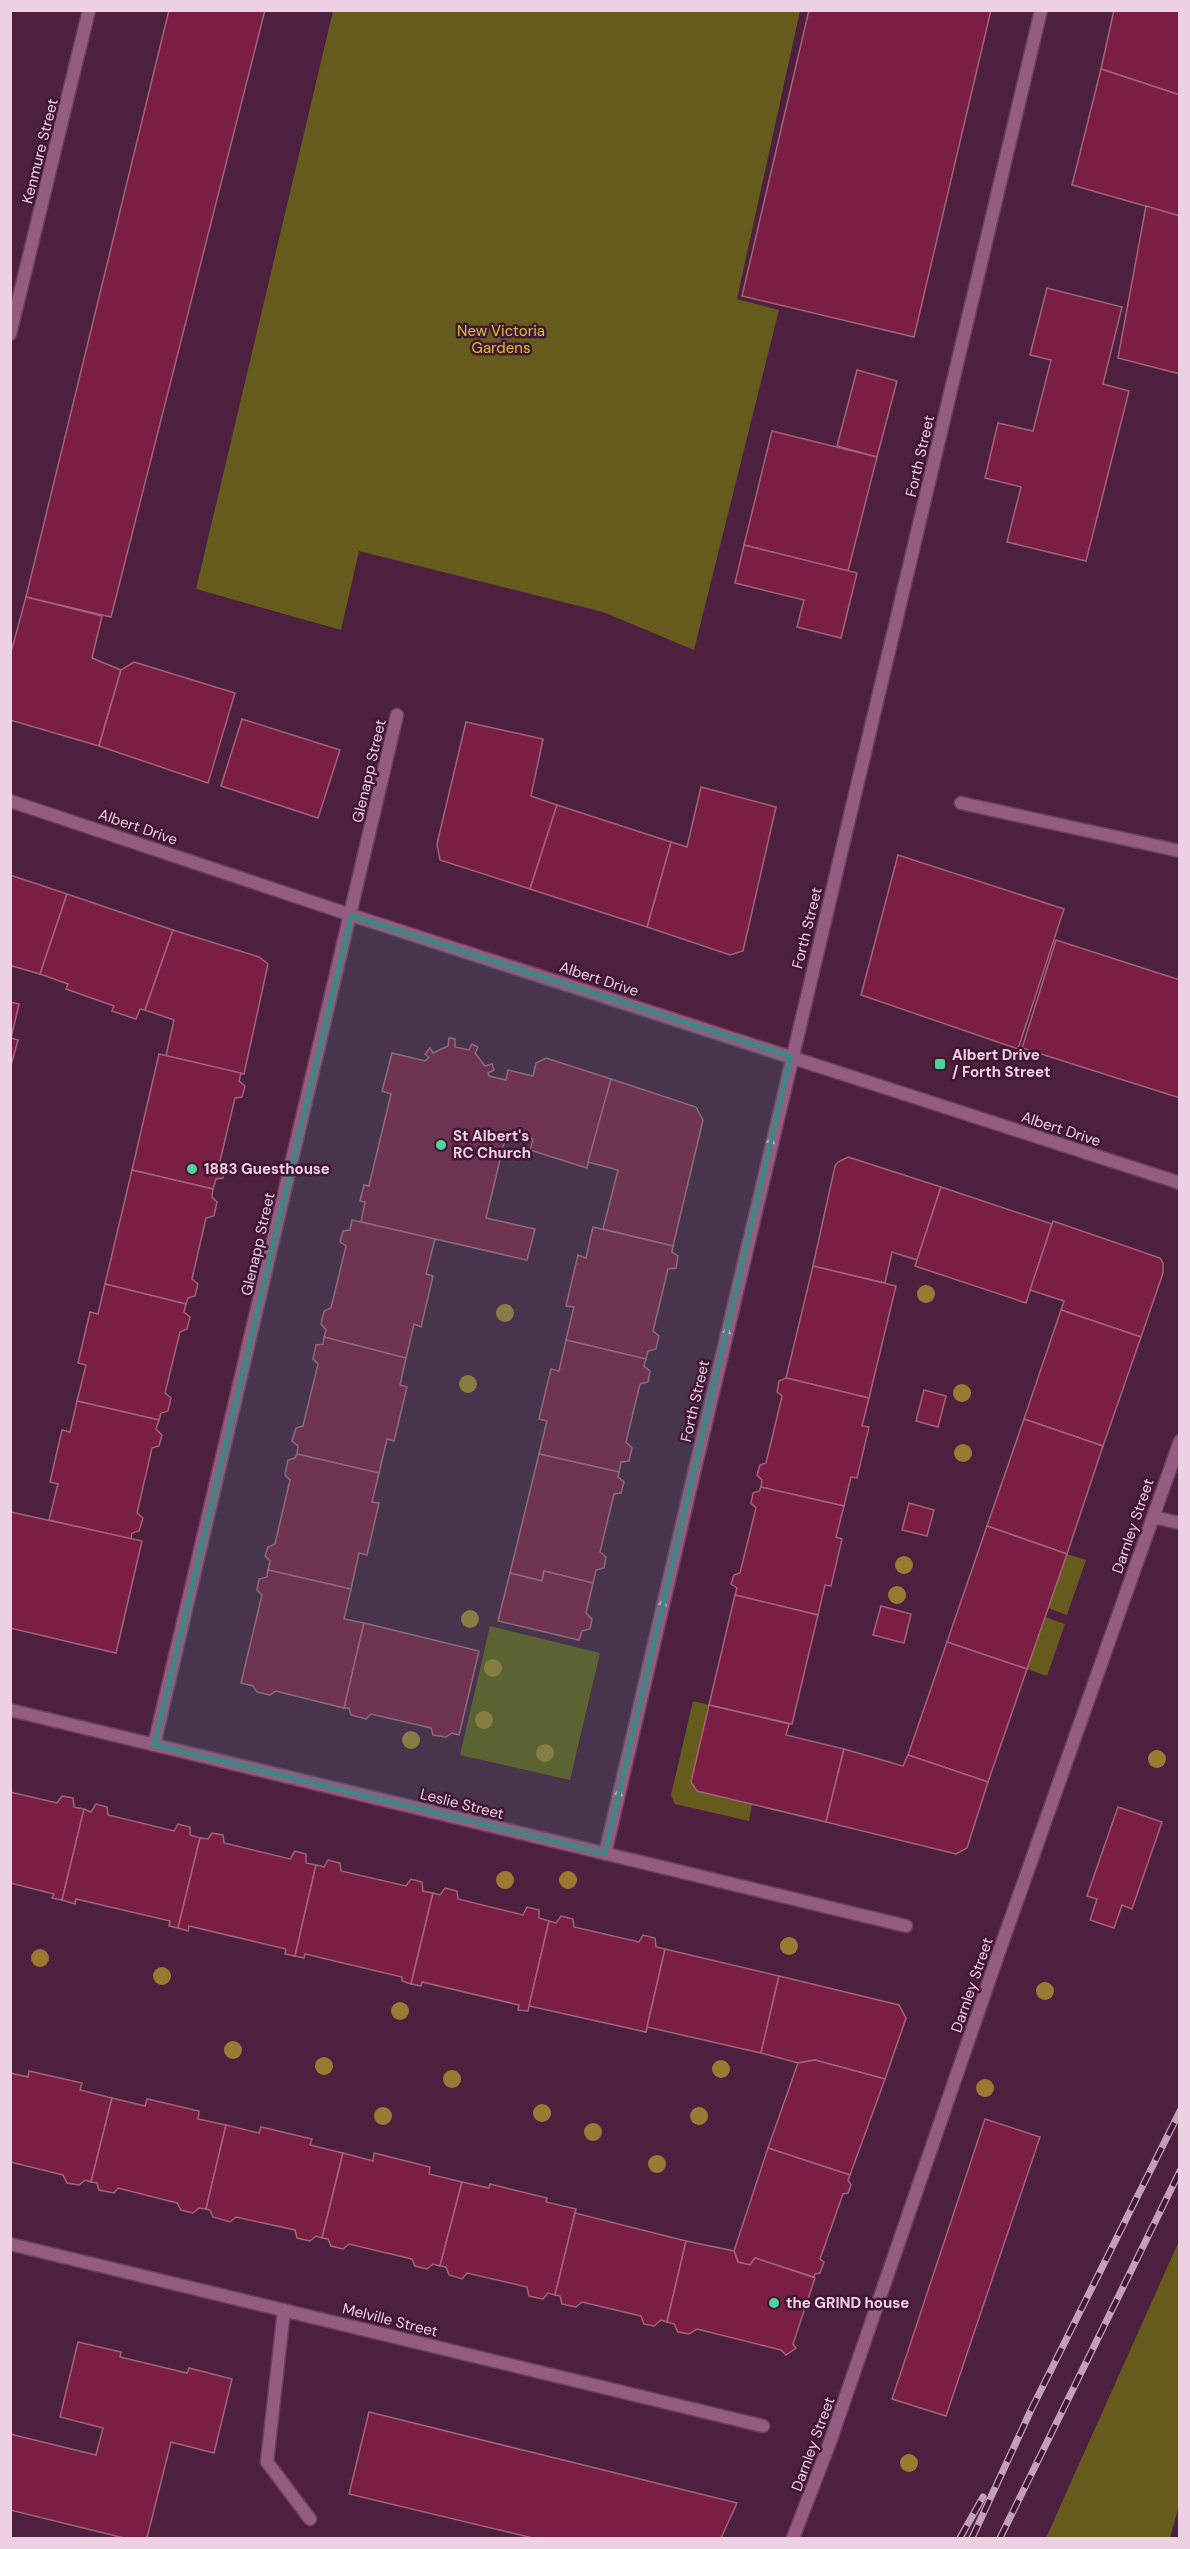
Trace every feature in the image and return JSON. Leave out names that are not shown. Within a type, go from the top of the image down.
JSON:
[{"type":"street","name":"Kenmure Street","points":[[10,334],[89,10]]},
{"type":"street","name":"Forth Street","points":[[605,1854],[791,1056],[860,778],[1041,10]]},
{"type":"street","name":"Glenapp Street","points":[[154,1745],[397,715]]},
{"type":"street","name":"Albert Drive","points":[[10,801],[351,915],[1179,1183]]},
{"type":"street","points":[[961,803],[1179,851]]},
{"type":"street","name":"Darnley Street","points":[[793,2538],[830,2442],[1179,1441]]},
{"type":"street","points":[[1153,1517],[1179,1524]]},
{"type":"street","name":"Leslie Street","points":[[10,1710],[906,1926]]},
{"type":"street","name":"Melville Street","points":[[10,2244],[763,2426]]},
{"type":"street","points":[[284,2310],[267,2462],[310,2519]]},
{"type":"highlighted area","points":[[351,915],[791,1056],[605,1854],[154,1745]]},
{"type":"green space","name":"New Victoria Gardens","points":[[333,11],[800,11],[737,299],[779,310],[694,650],[603,612],[359,551],[341,630],[196,589]]},
{"type":"green space","points":[[1067,1554],[1086,1560],[1067,1615],[1048,1608]]},
{"type":"green space","points":[[1045,1617],[1065,1624],[1047,1676],[1027,1669]]},
{"type":"green space","points":[[490,1626],[600,1653],[570,1780],[460,1755]]},
{"type":"green space","points":[[693,1701],[709,1705],[691,1782],[697,1791],[752,1804],[749,1821],[675,1804],[671,1795]]},
{"type":"green space","points":[[1179,2241],[1180,2502],[1170,2538],[1046,2538]]},
{"type":"building","points":[[169,10],[265,10],[111,617],[26,597]]},
{"type":"building","points":[[809,10],[991,10],[914,337],[742,296]]},
{"type":"building","points":[[1114,10],[1180,10],[1180,95],[1101,69]]},
{"type":"building","points":[[1101,69],[1180,95],[1180,216],[1072,185]]},
{"type":"building","points":[[1146,206],[1180,216],[1180,374],[1118,358]]},
{"type":"building","points":[[1047,288],[1122,307],[1103,384],[1129,391],[1086,561],[1007,542],[1021,487],[985,478],[998,423],[1033,431],[1051,360],[1030,355]]},
{"type":"building","points":[[857,370],[897,381],[877,457],[837,446]]},
{"type":"building","points":[[772,431],[877,457],[848,571],[744,545]]},
{"type":"building","points":[[744,545],[857,573],[841,638],[797,627],[804,600],[735,583]]},
{"type":"building","points":[[26,597],[102,616],[92,658],[121,670],[99,746],[10,720],[10,656]]},
{"type":"building","points":[[134,662],[235,693],[208,783],[99,746],[121,670]]},
{"type":"building","points":[[242,719],[340,750],[318,818],[221,786]]},
{"type":"building","points":[[466,722],[543,739],[531,796],[557,805],[530,889],[440,860],[437,844]]},
{"type":"building","points":[[701,787],[776,807],[743,951],[730,955],[647,927],[671,842],[687,847]]},
{"type":"building","points":[[557,805],[671,842],[647,927],[530,889]]},
{"type":"building","points":[[898,855],[1064,909],[1018,1049],[861,995]]},
{"type":"building","points":[[10,875],[67,894],[40,974],[12,966],[10,973]]},
{"type":"building","points":[[67,894],[173,930],[145,1010],[140,1009],[136,1019],[112,1011],[114,1006],[66,989],[68,984],[40,974]]},
{"type":"building","points":[[173,930],[259,957],[268,964],[244,1074],[166,1056],[174,1020],[145,1010]]},
{"type":"building","points":[[1056,940],[1180,980],[1180,1098],[1022,1048]]},
{"type":"building","points":[[10,1002],[19,1004],[11,1038],[18,1040],[10,1069]]},
{"type":"building","name":"St Albert's RC Church","points":[[449,1038],[455,1039],[455,1047],[469,1050],[472,1044],[478,1047],[475,1053],[485,1066],[492,1064],[494,1070],[488,1073],[489,1076],[506,1080],[508,1070],[533,1076],[536,1063],[546,1058],[611,1079],[587,1168],[530,1150],[533,1139],[507,1131],[486,1218],[535,1229],[527,1260],[361,1222],[365,1202],[360,1201],[364,1185],[369,1186],[391,1094],[382,1091],[392,1053],[425,1061],[429,1057],[425,1054],[430,1048],[433,1053],[448,1046]]},
{"type":"building","points":[[159,1054],[241,1073],[239,1081],[245,1086],[242,1097],[235,1098],[220,1161],[225,1166],[223,1178],[216,1179],[213,1189],[132,1170]]},
{"type":"building","points":[[611,1079],[696,1107],[703,1120],[673,1246],[603,1229],[618,1170],[588,1162]]},
{"type":"building","points":[[848,1157],[941,1187],[917,1260],[892,1252],[885,1283],[813,1266],[835,1166]]},
{"type":"building","points":[[132,1170],[213,1189],[212,1197],[217,1202],[214,1216],[206,1218],[192,1279],[198,1284],[195,1296],[188,1298],[186,1304],[105,1284]]},
{"type":"building","points":[[941,1187],[1052,1224],[1026,1303],[915,1266]]},
{"type":"building","points":[[352,1220],[435,1239],[426,1274],[433,1276],[421,1327],[414,1324],[406,1358],[324,1337],[326,1330],[321,1324],[324,1311],[331,1308],[346,1246],[340,1242],[343,1231],[350,1230]]},
{"type":"building","points":[[1053,1221],[1160,1258],[1163,1263],[1163,1273],[1141,1337],[1061,1310],[1064,1301],[1030,1290]]},
{"type":"building","points":[[593,1227],[673,1246],[672,1252],[678,1256],[676,1268],[668,1269],[653,1331],[659,1336],[656,1349],[648,1351],[646,1359],[566,1340],[574,1307],[566,1306],[578,1255],[586,1258]]},
{"type":"building","points":[[813,1266],[896,1286],[869,1398],[786,1378]]},
{"type":"building","points":[[105,1284],[186,1304],[184,1312],[190,1317],[187,1329],[180,1332],[165,1393],[171,1398],[168,1411],[161,1413],[159,1420],[77,1401],[86,1365],[78,1363],[90,1312],[98,1314]]},
{"type":"building","points":[[1061,1310],[1141,1337],[1103,1446],[1024,1419]]},
{"type":"building","points":[[324,1337],[406,1358],[400,1385],[407,1387],[394,1441],[387,1439],[379,1473],[297,1454],[298,1446],[292,1441],[296,1428],[303,1426],[318,1364],[313,1359],[316,1345],[323,1344]]},
{"type":"building","points":[[566,1340],[646,1359],[644,1366],[650,1371],[648,1382],[640,1384],[626,1442],[632,1448],[629,1461],[621,1462],[619,1472],[539,1454],[547,1421],[539,1419],[551,1369],[559,1371]]},
{"type":"building","points":[[786,1378],[869,1398],[862,1426],[869,1427],[857,1478],[851,1477],[844,1506],[761,1487],[762,1480],[757,1475],[760,1465],[766,1463],[782,1396],[777,1392],[779,1381]]},
{"type":"building","points":[[924,1390],[946,1396],[938,1427],[916,1421]]},
{"type":"building","points":[[77,1401],[159,1420],[156,1429],[162,1435],[159,1446],[152,1448],[137,1513],[143,1518],[139,1531],[132,1533],[131,1539],[49,1520],[58,1484],[50,1482],[62,1430],[70,1432]]},
{"type":"building","points":[[1024,1419],[1103,1446],[1067,1554],[987,1526]]},
{"type":"building","points":[[297,1454],[379,1473],[372,1502],[379,1503],[367,1555],[359,1553],[351,1589],[268,1570],[270,1561],[265,1556],[268,1547],[275,1544],[290,1480],[285,1475],[288,1460],[295,1458]]},
{"type":"building","points":[[539,1454],[619,1472],[618,1477],[624,1482],[621,1493],[614,1494],[600,1552],[606,1557],[604,1568],[596,1570],[593,1583],[544,1571],[542,1581],[510,1573]]},
{"type":"building","points":[[761,1487],[844,1506],[836,1537],[842,1539],[831,1586],[825,1585],[818,1615],[735,1595],[737,1588],[731,1584],[734,1575],[740,1573],[756,1508],[751,1503],[753,1493],[759,1491]]},
{"type":"building","points":[[909,1503],[934,1510],[927,1536],[902,1530]]},
{"type":"building","points":[[11,1512],[142,1541],[116,1653],[10,1628]]},
{"type":"building","points":[[987,1526],[1067,1554],[1027,1669],[947,1642]]},
{"type":"building","points":[[268,1570],[351,1589],[344,1619],[364,1623],[344,1708],[276,1691],[270,1695],[257,1692],[253,1686],[241,1683],[262,1595],[257,1590],[259,1579],[267,1577]]},
{"type":"building","points":[[544,1571],[593,1583],[586,1613],[592,1619],[590,1629],[582,1631],[579,1640],[498,1621],[510,1573],[542,1581]]},
{"type":"building","points":[[735,1595],[818,1615],[792,1724],[709,1705]]},
{"type":"building","points":[[881,1606],[911,1614],[904,1643],[873,1635]]},
{"type":"building","points":[[364,1623],[479,1651],[459,1735],[452,1733],[446,1737],[433,1735],[431,1728],[371,1714],[366,1719],[351,1715],[349,1708],[344,1708]]},
{"type":"building","points":[[947,1642],[1027,1669],[988,1782],[908,1755]]},
{"type":"building","points":[[709,1705],[789,1724],[786,1735],[844,1749],[826,1822],[697,1791],[691,1782]]},
{"type":"building","points":[[844,1749],[903,1766],[908,1755],[988,1782],[967,1848],[956,1854],[826,1822]]},
{"type":"building","points":[[10,1792],[57,1803],[62,1796],[73,1798],[74,1807],[84,1809],[62,1900],[52,1898],[54,1894],[10,1883]]},
{"type":"building","points":[[96,1804],[107,1807],[108,1815],[174,1831],[178,1824],[190,1827],[190,1835],[200,1838],[178,1928],[169,1926],[170,1921],[76,1899],[75,1904],[62,1900],[84,1809],[91,1812]]},
{"type":"building","points":[[1118,1807],[1162,1822],[1132,1909],[1122,1905],[1114,1928],[1090,1920],[1097,1899],[1087,1896]]},
{"type":"building","points":[[212,1833],[223,1835],[224,1843],[290,1859],[295,1851],[306,1854],[306,1863],[316,1865],[295,1956],[285,1954],[286,1949],[189,1926],[188,1931],[178,1928],[200,1838],[208,1839]]},
{"type":"building","points":[[328,1860],[340,1863],[341,1871],[406,1886],[411,1879],[422,1882],[423,1891],[433,1893],[411,1984],[402,1981],[402,1977],[305,1954],[304,1958],[295,1956],[316,1865],[324,1867]]},
{"type":"building","points":[[445,1888],[457,1891],[458,1899],[523,1915],[527,1907],[539,1910],[539,1918],[549,1921],[528,2011],[518,2010],[519,2005],[422,1982],[421,1986],[411,1984],[433,1893],[440,1895]]},
{"type":"building","points":[[561,1916],[573,1919],[574,1927],[639,1942],[643,1935],[655,1938],[656,1947],[665,1949],[646,2032],[529,2006],[549,1921],[556,1923]]},
{"type":"building","points":[[665,1949],[779,1976],[761,2053],[647,2027]]},
{"type":"building","points":[[779,1976],[899,2005],[906,2018],[885,2079],[815,2060],[798,2063],[761,2053]]},
{"type":"building","points":[[815,2060],[885,2079],[850,2175],[768,2148],[798,2063]]},
{"type":"building","points":[[29,2071],[82,2083],[80,2090],[112,2098],[91,2182],[85,2180],[79,2185],[67,2183],[63,2175],[10,2162],[10,2073],[28,2077]]},
{"type":"building","points":[[112,2098],[145,2106],[147,2099],[199,2111],[198,2119],[226,2125],[206,2209],[199,2208],[193,2213],[181,2210],[177,2203],[118,2188],[114,2193],[99,2190],[97,2183],[91,2182]]},
{"type":"building","points":[[985,2119],[1040,2137],[946,2416],[892,2399]]},
{"type":"building","points":[[226,2125],[259,2133],[261,2127],[312,2139],[310,2145],[343,2153],[322,2238],[316,2236],[310,2241],[297,2238],[295,2230],[236,2217],[230,2222],[213,2217],[210,2210],[206,2209]]},
{"type":"building","points":[[768,2148],[850,2175],[848,2180],[851,2185],[848,2193],[843,2194],[820,2259],[824,2262],[820,2273],[815,2274],[814,2277],[755,2258],[750,2265],[738,2262],[734,2251]]},
{"type":"building","points":[[343,2153],[373,2161],[374,2153],[430,2167],[429,2174],[462,2182],[440,2266],[433,2264],[427,2269],[415,2266],[412,2259],[349,2244],[343,2249],[331,2246],[328,2239],[322,2238]]},
{"type":"building","points":[[462,2182],[489,2188],[490,2184],[547,2198],[546,2202],[576,2209],[555,2295],[548,2293],[543,2299],[529,2296],[527,2287],[467,2273],[462,2279],[449,2275],[446,2267],[440,2266]]},
{"type":"building","points":[[575,2213],[686,2241],[667,2322],[661,2320],[654,2326],[644,2324],[641,2316],[582,2302],[576,2307],[562,2304],[560,2296],[555,2295]]},
{"type":"building","points":[[686,2241],[734,2251],[738,2262],[750,2265],[755,2258],[815,2278],[793,2344],[796,2348],[786,2355],[781,2350],[697,2329],[689,2334],[678,2332],[674,2324],[667,2322]]},
{"type":"building","points":[[78,2342],[121,2352],[120,2357],[187,2373],[189,2368],[232,2379],[214,2453],[171,2442],[147,2538],[124,2538],[10,2510],[10,2434],[96,2455],[103,2428],[60,2417]]},
{"type":"building","points":[[369,2412],[737,2503],[721,2538],[533,2538],[349,2494]]},
{"type":"railway","points":[[972,2538],[1031,2410],[1180,2111]]},
{"type":"railway","points":[[1000,2538],[1180,2171]]},
{"type":"railway","points":[[960,2538],[983,2497]]},
{"type":"place","name":"Albert Drive / Forth Street","points":[[940,1064]]},
{"type":"place","name":"St Albert's RC Church","points":[[441,1145]]},
{"type":"place","name":"1883 Guesthouse","points":[[192,1169]]},
{"type":"place","name":"the GRIND house","points":[[774,2303]]}]
